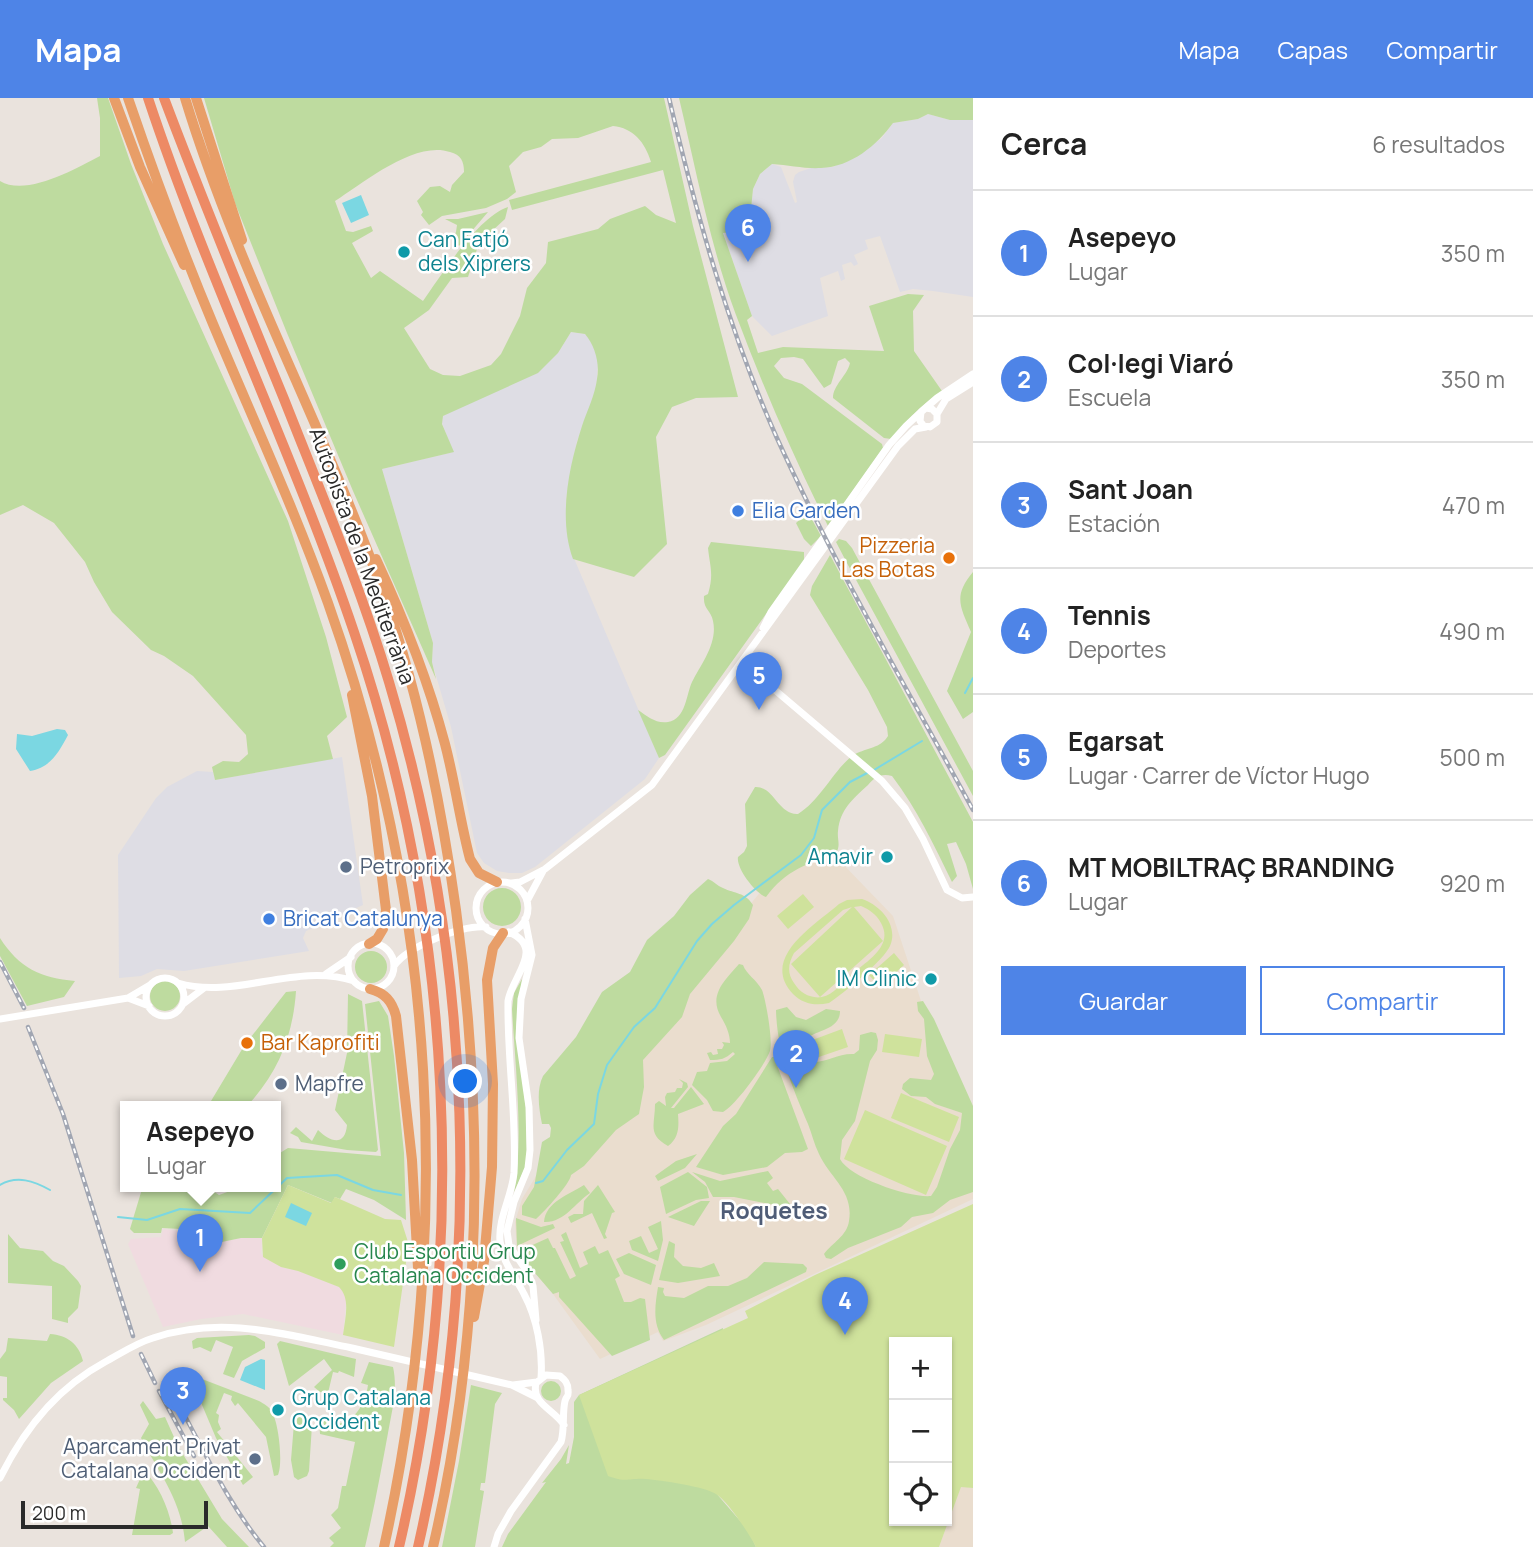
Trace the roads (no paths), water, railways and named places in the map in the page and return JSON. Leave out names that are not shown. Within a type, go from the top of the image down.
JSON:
[{"type":"highway","points":[[114,98],[151,194],[211,319]]},
{"type":"highway","points":[[128,98],[211,319],[285,491],[330,607],[360,699],[383,788],[402,879],[422,1045],[427,1148],[426,1244],[415,1368],[402,1460],[384,1546]]},
{"type":"highway","name":"Autopista de la Mediterrània","points":[[148,98],[198,238],[306,502],[356,637],[396,775],[420,897],[436,1028],[442,1206],[428,1391],[399,1547]]},
{"type":"highway","name":"Autopista de la Mediterrània","points":[[163,98],[360,593],[404,736],[422,809],[437,889],[458,1071],[460,1212],[447,1381],[418,1547]]},
{"type":"highway","points":[[184,98],[254,284],[353,516],[392,620],[419,713],[446,840],[471,1042],[476,1142],[474,1238],[466,1355]]},
{"type":"highway","points":[[197,98],[254,284]]},
{"type":"highway","points":[[353,516],[398,606],[424,673],[445,745],[470,859],[479,873],[497,882]]},
{"type":"highway","points":[[330,607],[369,772],[384,897],[386,923],[380,934],[369,944]]},
{"type":"highway","points":[[433,1547],[445,1493],[478,1296],[491,1193],[493,1084],[488,973],[493,948],[506,933]]},
{"type":"highway","points":[[370,989],[384,994],[392,1003],[399,1037],[418,1247],[415,1368]]},
{"type":"street","points":[[465,927],[477,911],[481,893],[488,886],[497,882],[520,882],[545,869],[652,785],[742,662],[771,612],[823,546],[896,436],[937,398],[973,374]]},
{"type":"street","points":[[832,532],[898,446],[915,429],[934,425],[946,399],[973,382]]},
{"type":"street","points":[[924,410],[932,409],[937,414]]},
{"type":"street","points":[[924,410],[920,421],[926,426]]},
{"type":"street","points":[[742,662],[879,778],[905,808],[947,890],[957,897],[972,898]]},
{"type":"street","points":[[536,1398],[541,1354],[533,1286],[511,1251],[507,1231],[514,1202],[528,1168],[530,1150],[529,1107],[519,1024],[521,999],[532,954],[525,919],[527,901],[545,869]]},
{"type":"street","points":[[512,883],[521,889],[527,901]]},
{"type":"street","points":[[477,911],[486,927]]},
{"type":"street","points":[[506,933],[519,927],[525,919]]},
{"type":"street","points":[[1,1020],[128,998],[156,980],[164,978],[204,988],[325,974],[354,981],[370,989],[386,984],[394,967],[407,953],[465,927],[486,927],[520,938],[527,950],[525,961],[511,989],[509,1002],[514,1172],[500,1237],[506,1263],[525,1295],[536,1327]]},
{"type":"street","points":[[325,974],[351,957],[358,948],[369,944],[378,944],[387,950],[392,956],[394,967]]},
{"type":"street","points":[[387,950],[407,953]]},
{"type":"street","points":[[351,957],[349,969],[354,981]]},
{"type":"street","points":[[178,983],[184,993],[182,1005]]},
{"type":"street","points":[[150,985],[146,996],[149,1006],[155,1013],[167,1016],[175,1013],[204,988]]},
{"type":"street","points":[[128,998],[149,1006]]},
{"type":"street","points":[[0,1478],[29,1426],[74,1381],[154,1337],[215,1327],[261,1328],[512,1385],[548,1407],[556,1407],[565,1401]]},
{"type":"street","points":[[494,1547],[511,1511],[559,1447],[568,1386],[563,1378],[554,1374],[541,1354]]},
{"type":"street","points":[[512,1385],[554,1374]]},
{"type":"street","points":[[548,1407],[564,1425]]},
{"type":"water","points":[[361,195],[369,215],[351,223],[342,203]]},
{"type":"water","points":[[57,729],[65,730],[68,735],[61,747],[48,763],[30,771],[16,749],[17,734],[32,736]]},
{"type":"water","points":[[291,1203],[312,1213],[306,1226],[285,1217]]},
{"type":"water","points":[[261,1359],[265,1360],[265,1390],[240,1380],[245,1367]]},
{"type":"waterway","points":[[965,693],[973,678]]},
{"type":"waterway","points":[[874,770],[922,741]]},
{"type":"waterway","points":[[536,1183],[543,1181],[567,1150],[594,1124],[598,1094],[607,1065],[634,1027],[655,1008],[697,941],[734,905],[801,855],[814,838],[822,810],[850,782],[869,772]]},
{"type":"waterway","points":[[281,1184],[287,1178],[337,1175],[373,1190],[401,1195]]},
{"type":"waterway","points":[[0,1185],[13,1180],[25,1180],[50,1190]]},
{"type":"waterway","points":[[118,1217],[147,1220],[180,1209],[250,1213],[272,1192]]},
{"type":"railway","points":[[669,98],[690,184],[728,312],[776,436],[846,578],[973,810]]},
{"type":"railway","points":[[0,962],[24,1008]]},
{"type":"railway","points":[[28,1027],[63,1114],[133,1336]]},
{"type":"railway","points":[[141,1354],[155,1383]]},
{"type":"railway","points":[[169,1387],[225,1490],[264,1547]]},
{"type":"railway","points":[[159,1391],[194,1456]]},
{"type":"place","name":"Can Fatjó dels Xiprers","points":[[404,252]]},
{"type":"place","name":"MT MOBILTRAÇ BRANDING","points":[[748,262]]},
{"type":"place","name":"Elia Garden","points":[[738,511]]},
{"type":"place","name":"Pizzeria Las Botas","points":[[949,558]]},
{"type":"place","name":"Egarsat","points":[[759,710]]},
{"type":"place","name":"Amavir","points":[[887,857]]},
{"type":"place","name":"Petroprix","points":[[346,867]]},
{"type":"place","name":"Bricat Catalunya","points":[[269,919]]},
{"type":"place","name":"IM Clinic","points":[[931,979]]},
{"type":"place","name":"Bar Kaprofiti","points":[[247,1043]]},
{"type":"place","name":"Mapfre","points":[[281,1084]]},
{"type":"place","name":"Col·legi Viaró","points":[[796,1088]]},
{"type":"place","name":"Club Esportiu Grup Catalana Occident","points":[[340,1264]]},
{"type":"place","name":"Asepeyo","points":[[200,1272]]},
{"type":"place","name":"Tennis","points":[[845,1335]]},
{"type":"place","name":"Grup Catalana Occident","points":[[278,1410]]},
{"type":"place","name":"Sant Joan","points":[[183,1425]]},
{"type":"place","name":"Aparcament Privat Catalana Occident","points":[[255,1459]]},
{"type":"district","name":"Roquetes","points":[[774,1211]]}]
